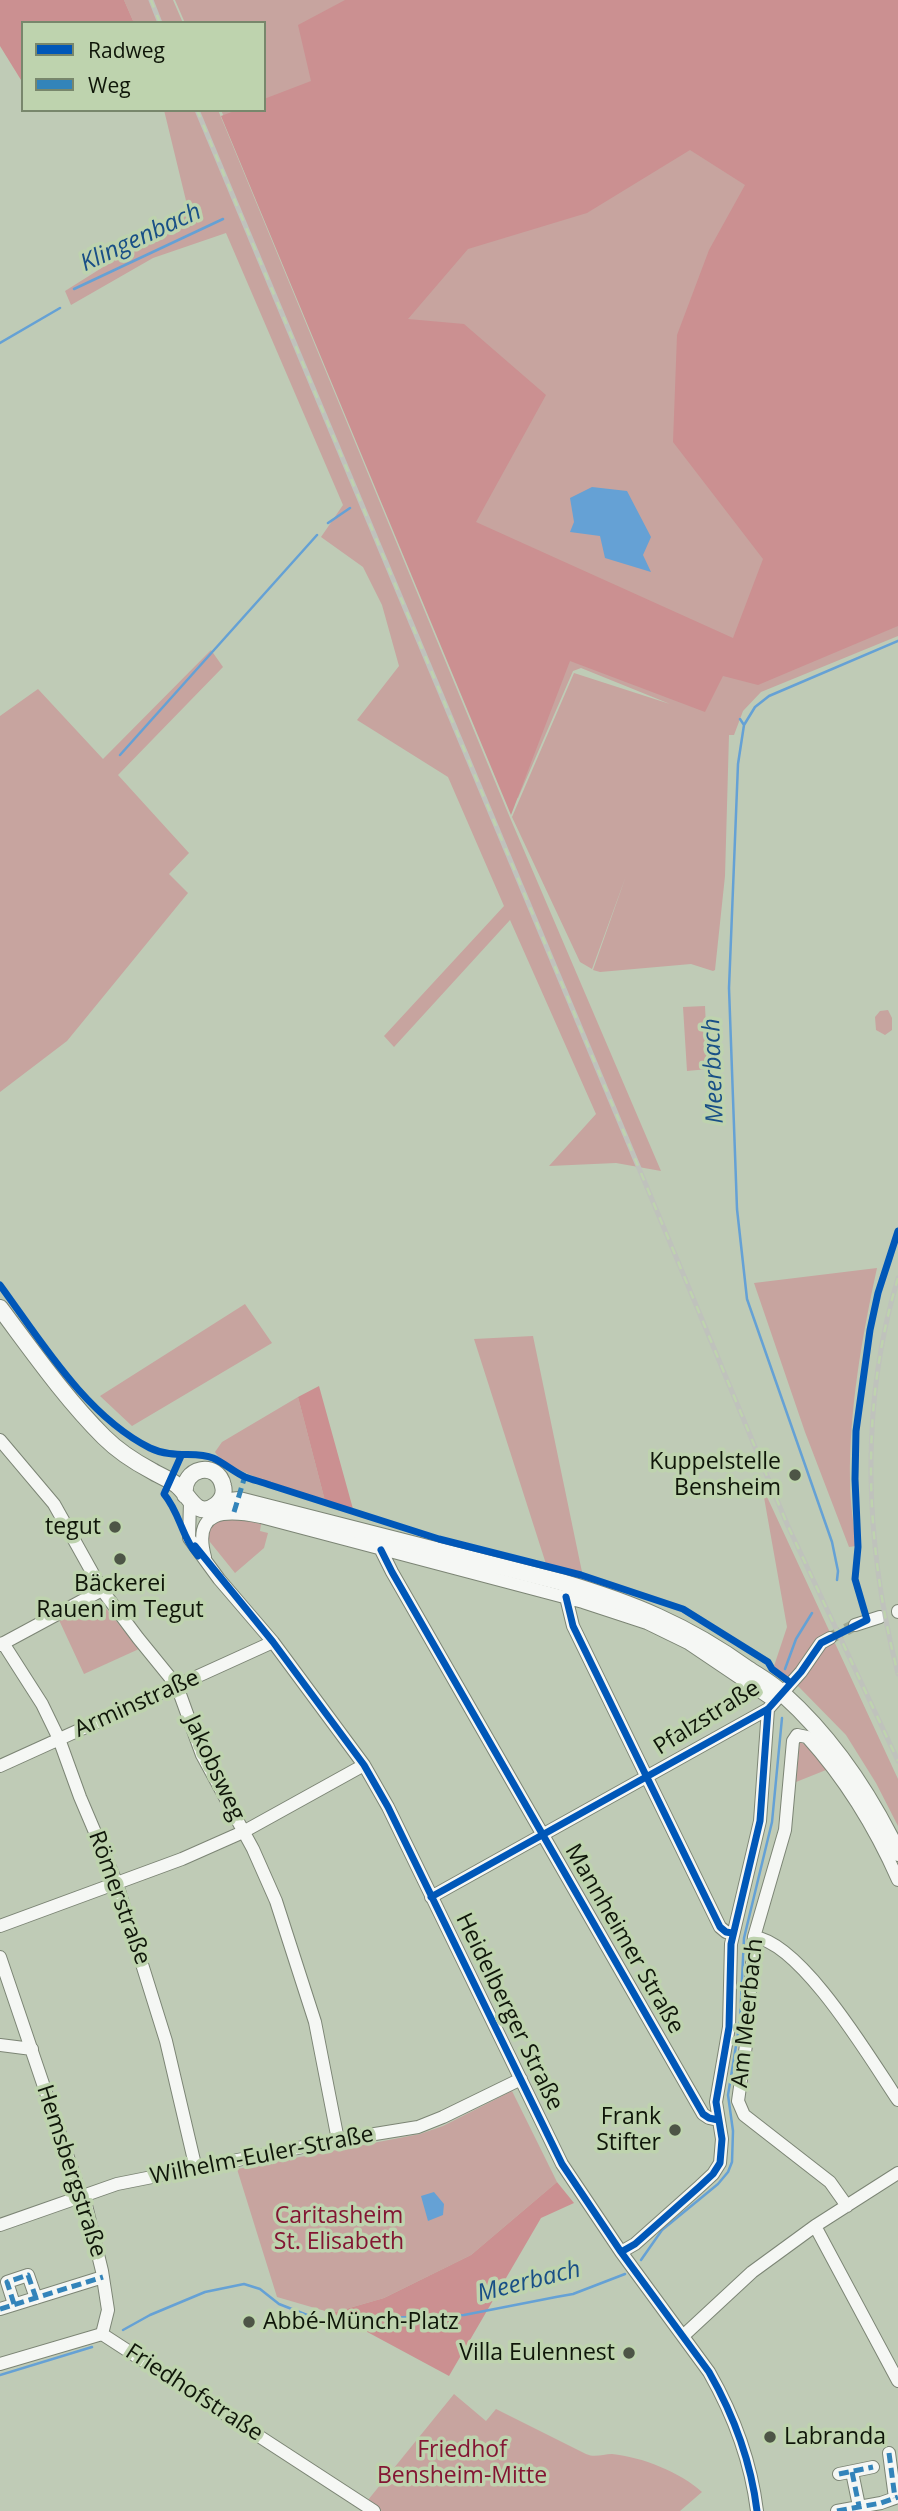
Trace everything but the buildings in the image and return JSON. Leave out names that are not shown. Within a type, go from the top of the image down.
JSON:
[{"type":"main road","points":[[0,1308],[55,1381],[89,1420],[117,1448],[178,1486],[197,1508],[218,1500],[239,1500],[561,1582],[613,1598],[673,1622],[712,1643],[775,1701],[827,1742],[857,1782],[898,1853]]},
{"type":"main road","points":[[89,1420],[174,1473],[190,1476],[198,1471],[211,1471],[220,1478],[218,1500]]},
{"type":"main road","name":"Heidelberger Straße","points":[[187,1499],[185,1483],[190,1476]]},
{"type":"street","name":"Jakobsweg","points":[[0,1440],[54,1504],[102,1590],[177,1686],[202,1755],[243,1832],[275,1902],[315,2022],[338,2140]]},
{"type":"street","name":"Heidelberger Straße","points":[[187,1499],[188,1532],[195,1546],[273,1642],[364,1765],[388,1807],[562,2164],[621,2252],[709,2372],[733,2418],[747,2461],[757,2511]]},
{"type":"street","points":[[195,1546],[197,1522],[202,1513],[218,1500]]},
{"type":"street","points":[[206,1561],[202,1542],[203,1531],[209,1520],[223,1512],[261,1517],[566,1597],[647,1623],[688,1643],[775,1701],[760,1821],[732,1933],[729,2027],[716,2102],[722,2151],[720,2163],[713,2174],[635,2244],[621,2252]]},
{"type":"street","name":"Mannheimer Straße","points":[[381,1549],[391,1572],[703,2114],[718,2120]]},
{"type":"street","points":[[1,1644],[102,1590]]},
{"type":"street","points":[[566,1597],[573,1626],[646,1778],[720,1927],[732,1933]]},
{"type":"street","points":[[855,1625],[880,1617]]},
{"type":"street","name":"Pfalzstraße","points":[[431,1897],[646,1778],[775,1701],[802,1672],[821,1643],[830,1638]]},
{"type":"street","name":"Arminstraße","points":[[0,1766],[273,1642]]},
{"type":"street","name":"Römerstraße","points":[[1,1644],[43,1704],[117,1884],[166,2041],[196,2169]]},
{"type":"street","name":"Am Meerbach","points":[[847,2206],[830,2182],[744,2115],[740,2106],[754,1937],[785,1830],[793,1741],[797,1735],[807,1737],[846,1786],[898,1880]]},
{"type":"street","points":[[0,1926],[117,1884],[243,1832],[364,1765]]},
{"type":"street","points":[[754,1937],[768,1940],[799,1965],[839,2012],[898,2100]]},
{"type":"street","name":"Hemsbergstraße","points":[[0,1957],[79,2190],[84,2197],[103,2277],[108,2311],[102,2334]]},
{"type":"street","points":[[0,2045],[32,2049]]},
{"type":"street","name":"Wilhelm-Euler-Straße","points":[[0,2225],[117,2184],[427,2124],[521,2079]]},
{"type":"street","points":[[683,2336],[742,2280],[814,2226],[898,2173]]},
{"type":"street","points":[[814,2226],[898,2381]]},
{"type":"street","points":[[14,2304],[7,2282],[28,2275],[36,2298]]},
{"type":"street","points":[[0,2309],[103,2277]]},
{"type":"street","name":"Friedhofstraße","points":[[0,2364],[102,2334],[374,2511]]},
{"type":"street","points":[[873,2467],[846,2473],[849,2509],[897,2498],[889,2453]]},
{"type":"green space","points":[[124,0],[173,0],[182,21],[133,21]]},
{"type":"green space","points":[[175,0],[898,0],[898,636],[761,692],[743,711],[734,735],[729,735],[725,876],[715,970],[691,964],[600,972],[593,970],[626,876],[592,969],[580,962],[512,817],[574,673],[670,704],[581,668],[573,671],[518,798],[512,798],[222,112],[266,112],[266,21],[184,21]]},
{"type":"green space","points":[[164,112],[219,112],[508,813],[661,1171],[616,1163],[549,1166],[596,1114],[510,920],[394,1047],[384,1036],[504,906],[448,777],[357,720],[399,666],[382,605],[363,567],[321,537],[343,505],[226,233],[153,258],[71,305],[65,291],[189,213]]},
{"type":"green space","points":[[211,650],[223,667],[118,775],[189,853],[169,874],[188,893],[67,1041],[0,1092],[0,716],[38,689],[103,759]]},
{"type":"green space","points":[[705,1006],[708,1069],[687,1071],[683,1007]]},
{"type":"green space","points":[[888,1010],[892,1018],[892,1030],[885,1035],[876,1030],[875,1017],[880,1011]]},
{"type":"green space","points":[[877,1268],[854,1401],[850,1481],[856,1546],[849,1547],[805,1432],[754,1283]]},
{"type":"green space","points":[[245,1304],[272,1343],[132,1426],[100,1396]]},
{"type":"green space","points":[[533,1336],[582,1572],[546,1564],[474,1339]]},
{"type":"green space","points":[[298,1397],[325,1501],[248,1474],[233,1467],[215,1452],[222,1442]]},
{"type":"green space","points":[[762,1486],[898,1779],[898,1826],[876,1783],[846,1735],[799,1687],[774,1666],[787,1627]]},
{"type":"green space","points":[[222,1519],[240,1519],[261,1524],[260,1531],[268,1533],[264,1548],[235,1573],[210,1542],[207,1532],[213,1524]]},
{"type":"green space","points":[[100,1601],[139,1649],[84,1674],[59,1620]]},
{"type":"green space","points":[[800,1741],[831,1768],[796,1782]]},
{"type":"green space","name":"Caritasheim St. Elisabeth","points":[[512,2091],[557,2182],[471,2255],[384,2298],[332,2313],[277,2297],[237,2169],[420,2134],[443,2126]]},
{"type":"green space","name":"Friedhof Bensheim-Mitte","points":[[454,2394],[486,2421],[496,2409],[586,2454],[612,2454],[648,2462],[683,2478],[702,2492],[680,2511],[382,2511],[368,2500]]},
{"type":"shaded area","points":[[0,0],[124,0],[133,21],[21,21],[21,80],[0,46]]},
{"type":"shaded area","points":[[345,0],[898,0],[898,626],[758,685],[723,676],[705,712],[570,661],[511,815],[221,116],[232,112],[266,112],[266,98],[311,81],[298,25]],"holes":[[[690,150],[745,185],[709,250],[677,335],[673,442],[763,559],[733,638],[476,522],[546,395],[464,324],[408,319],[468,249],[587,213]]]},
{"type":"shaded area","points":[[319,1386],[353,1509],[325,1501],[298,1397]]},
{"type":"shaded area","points":[[557,2182],[574,2203],[541,2218],[449,2376],[332,2313],[384,2298],[471,2255]]},
{"type":"water","points":[[592,487],[627,491],[651,537],[643,555],[651,572],[605,558],[600,536],[570,532],[574,522],[570,498]]},
{"type":"water","points":[[434,2192],[444,2204],[443,2215],[428,2221],[421,2196]]},
{"type":"waterway","name":"Klingenbach","points":[[74,289],[223,219]]},
{"type":"waterway","name":"Klingenbach","points":[[0,343],[60,308]]},
{"type":"waterway","points":[[328,523],[350,508]]},
{"type":"waterway","points":[[120,755],[317,535]]},
{"type":"waterway","name":"Meerbach","points":[[837,1580],[838,1571],[832,1542],[747,1299],[737,1209],[729,988],[738,764],[744,725],[755,707],[769,696],[898,641]]},
{"type":"waterway","name":"Meerbach","points":[[740,719],[744,725]]},
{"type":"waterway","name":"Meerbach","points":[[785,1669],[796,1639],[812,1613]]},
{"type":"waterway","name":"Meerbach","points":[[641,2260],[662,2230],[718,2184],[732,2162],[733,2131],[728,2095],[740,2021],[744,1938],[772,1822],[782,1718]]},
{"type":"waterway","name":"Meerbach","points":[[123,2330],[150,2315],[205,2292],[244,2284],[260,2289],[279,2304],[343,2329],[385,2318],[464,2315],[573,2294],[625,2274]]},
{"type":"waterway","name":"Meerbach","points":[[0,2375],[92,2347]]},
{"type":"tunnel","points":[[830,1638],[855,1625]]},
{"type":"railway","points":[[151,0],[159,21]]},
{"type":"railway","points":[[198,112],[787,1524],[898,1761]]},
{"type":"railway","points":[[898,1278],[885,1327],[877,1376],[871,1476],[879,1576],[898,1674]]},
{"type":"marked path","points":[[234,1512],[245,1476]]},
{"type":"marked path","points":[[14,2304],[7,2282],[28,2275],[36,2298]]},
{"type":"marked path","points":[[0,2309],[103,2277]]},
{"type":"marked path","points":[[889,2453],[895,2498]]},
{"type":"marked path","points":[[839,2474],[873,2467]]},
{"type":"marked path","points":[[852,2472],[859,2506]]},
{"type":"marked path","points":[[837,2511],[898,2497]]},
{"type":"cycle path","points":[[431,1897],[768,1709],[801,1672],[821,1643],[867,1620],[855,1579],[858,1547],[856,1431],[870,1330],[878,1293],[898,1231]]},
{"type":"cycle path","points":[[0,1285],[66,1376],[85,1397],[105,1417],[150,1448],[167,1453],[213,1458],[251,1479],[439,1539],[581,1575],[683,1609],[768,1662],[772,1669],[791,1683]]},
{"type":"cycle path","points":[[181,1456],[164,1494],[198,1556]]},
{"type":"cycle path","points":[[195,1546],[273,1642],[364,1765],[388,1807],[562,2164],[718,2388],[746,2457],[757,2511]]},
{"type":"cycle path","points":[[381,1550],[703,2114],[718,2120]]},
{"type":"cycle path","points":[[566,1597],[573,1626],[720,1927],[732,1933]]},
{"type":"cycle path","points":[[621,2252],[635,2244],[699,2187],[720,2163],[722,2139],[716,2102],[729,2027],[731,1944],[760,1821],[768,1709]]},
{"type":"place","name":"Kuppelstelle Bensheim","points":[[795,1475]]},
{"type":"place","name":"tegut","points":[[115,1527]]},
{"type":"place","name":"Bäckerei Rauen im Tegut","points":[[120,1559]]},
{"type":"place","name":"Frank Stifter","points":[[675,2130]]},
{"type":"place","name":"Abbé-Münch-Platz","points":[[249,2322]]},
{"type":"place","name":"Villa Eulennest","points":[[629,2353]]},
{"type":"place","name":"Labranda","points":[[770,2437]]}]
